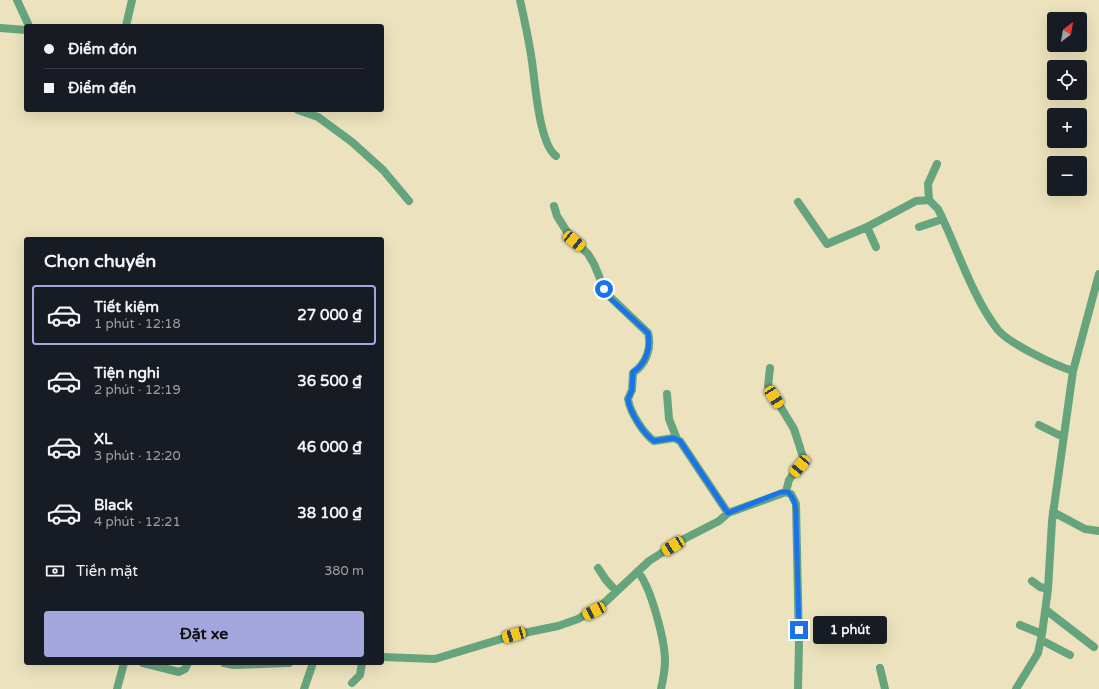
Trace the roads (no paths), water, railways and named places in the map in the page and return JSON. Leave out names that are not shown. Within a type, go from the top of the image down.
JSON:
[{"type":"street","points":[[18,0],[28,24]]},
{"type":"street","points":[[126,24],[132,0]]},
{"type":"street","points":[[520,0],[531,54],[543,131],[551,151],[556,156]]},
{"type":"street","points":[[0,28],[24,30]]},
{"type":"street","points":[[319,113],[383,170],[409,201]]},
{"type":"street","points":[[929,200],[928,184],[937,164]]},
{"type":"street","points":[[798,202],[827,244],[867,227],[916,201],[929,200],[935,205],[977,294],[999,331],[1050,362],[1072,371]]},
{"type":"street","points":[[554,206],[557,216],[569,235],[588,254],[594,264],[606,293],[648,333],[649,341],[645,360],[642,367],[633,372],[632,390],[628,399],[638,422],[654,441],[677,440]]},
{"type":"street","points":[[919,227],[943,220]]},
{"type":"street","points":[[867,227],[876,247]]},
{"type":"street","points":[[1016,689],[1038,653],[1042,637],[1048,589],[1053,512],[1072,371],[1099,274]]},
{"type":"street","points":[[770,368],[768,386],[794,429],[803,457],[802,462],[790,480],[786,492]]},
{"type":"street","points":[[667,394],[669,419],[677,440],[686,448],[728,513]]},
{"type":"street","points":[[1039,425],[1063,437]]},
{"type":"street","points":[[384,657],[435,659],[514,635],[558,626],[594,611],[649,561],[688,536],[719,521],[728,513],[786,492],[791,494],[796,504],[799,644],[798,689]]},
{"type":"street","points":[[1053,512],[1085,529],[1099,532]]},
{"type":"street","points":[[598,568],[616,591]]},
{"type":"street","points":[[638,572],[644,579],[649,592],[664,652],[664,670],[661,689]]},
{"type":"street","points":[[1032,581],[1040,587],[1048,589]]},
{"type":"street","points":[[1046,610],[1094,647]]},
{"type":"street","points":[[1020,624],[1070,655]]},
{"type":"street","points":[[117,689],[123,665]]},
{"type":"street","points":[[151,665],[179,672],[185,669],[187,665]]},
{"type":"street","points":[[304,689],[312,665]]},
{"type":"street","points":[[352,683],[360,675],[362,665]]},
{"type":"street","points":[[880,668],[885,689]]}]
